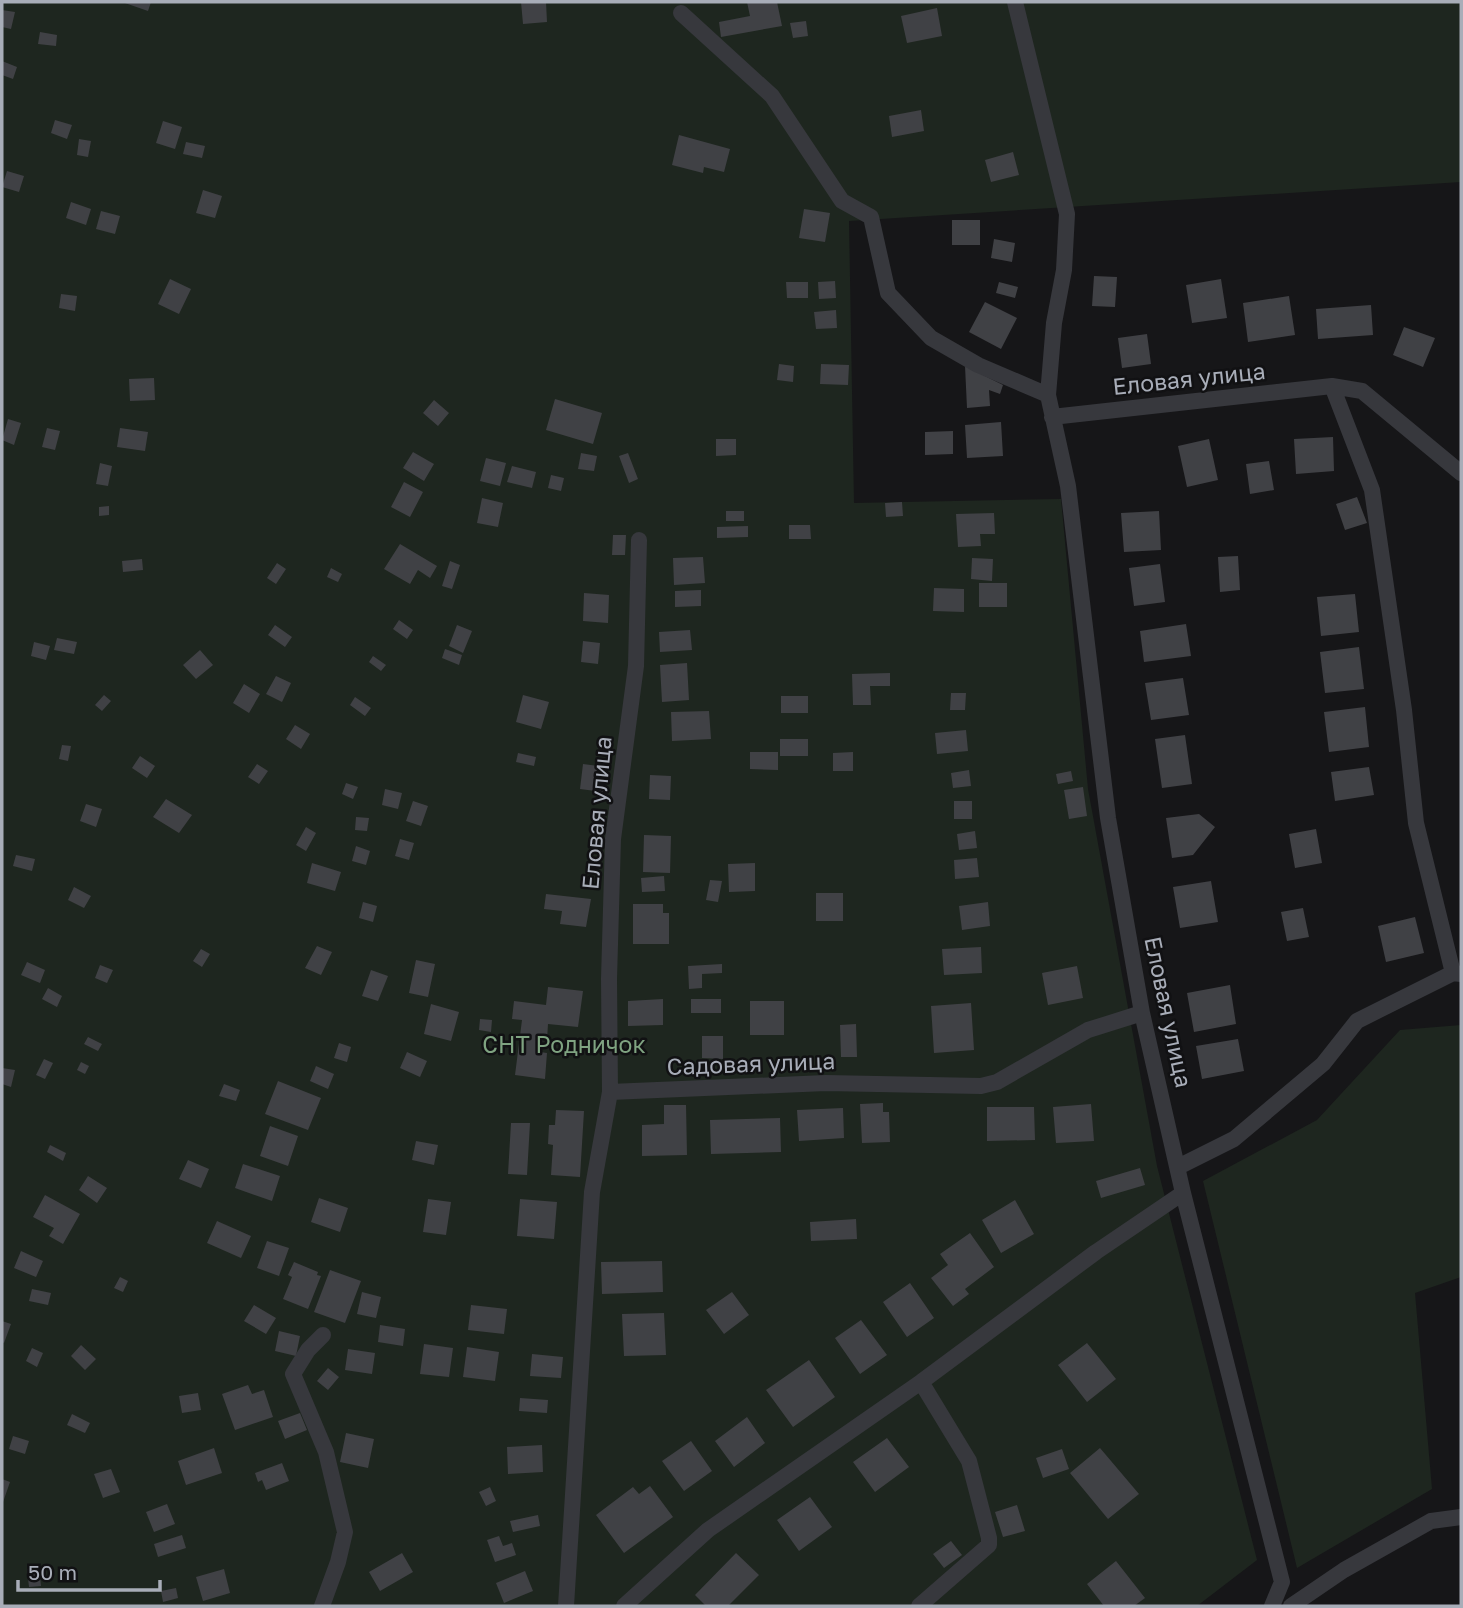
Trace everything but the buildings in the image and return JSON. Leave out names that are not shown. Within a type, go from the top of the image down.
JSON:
[{"type":"street","name":"Еловая улица","points":[[1015,2],[1067,214],[1048,395],[1068,486],[1108,818],[1142,1013],[1183,1193],[1282,1582],[1272,1606]]},
{"type":"street","points":[[681,13],[772,96],[842,201],[871,217],[888,293],[931,338],[978,365],[1048,395]]},
{"type":"street","name":"Еловая улица","points":[[1052,417],[1332,386],[1362,391],[1461,473]]},
{"type":"street","points":[[1178,1167],[1234,1139],[1324,1064],[1357,1021],[1457,974],[1416,822],[1404,710],[1372,490],[1332,386]]},
{"type":"street","name":"Еловая улица","points":[[610,1092],[613,839],[636,666],[639,540]]},
{"type":"street","name":"Садовая улица","points":[[610,1092],[826,1083],[981,1086],[997,1082],[1088,1030],[1142,1013]]},
{"type":"street","points":[[566,1606],[592,1192],[610,1092]]},
{"type":"street","points":[[624,1606],[708,1530],[921,1382],[1096,1252],[1183,1193]]},
{"type":"street","points":[[322,1606],[338,1562],[345,1532],[326,1452],[293,1374],[308,1350],[323,1335]]},
{"type":"street","points":[[919,1606],[989,1545],[969,1461],[921,1382]]},
{"type":"street","points":[[1290,1606],[1345,1570],[1431,1521],[1461,1517]]},
{"type":"green space","name":"СНТ Родничок","points":[[2,2],[1461,2],[1461,182],[849,221],[854,503],[1061,499],[1088,789],[1157,1166],[1257,1560],[1197,1606],[2,1606]]},
{"type":"green space","points":[[1461,1025],[1461,1277],[1415,1293],[1432,1489],[1297,1568],[1203,1181],[1317,1120],[1400,1030]]}]
